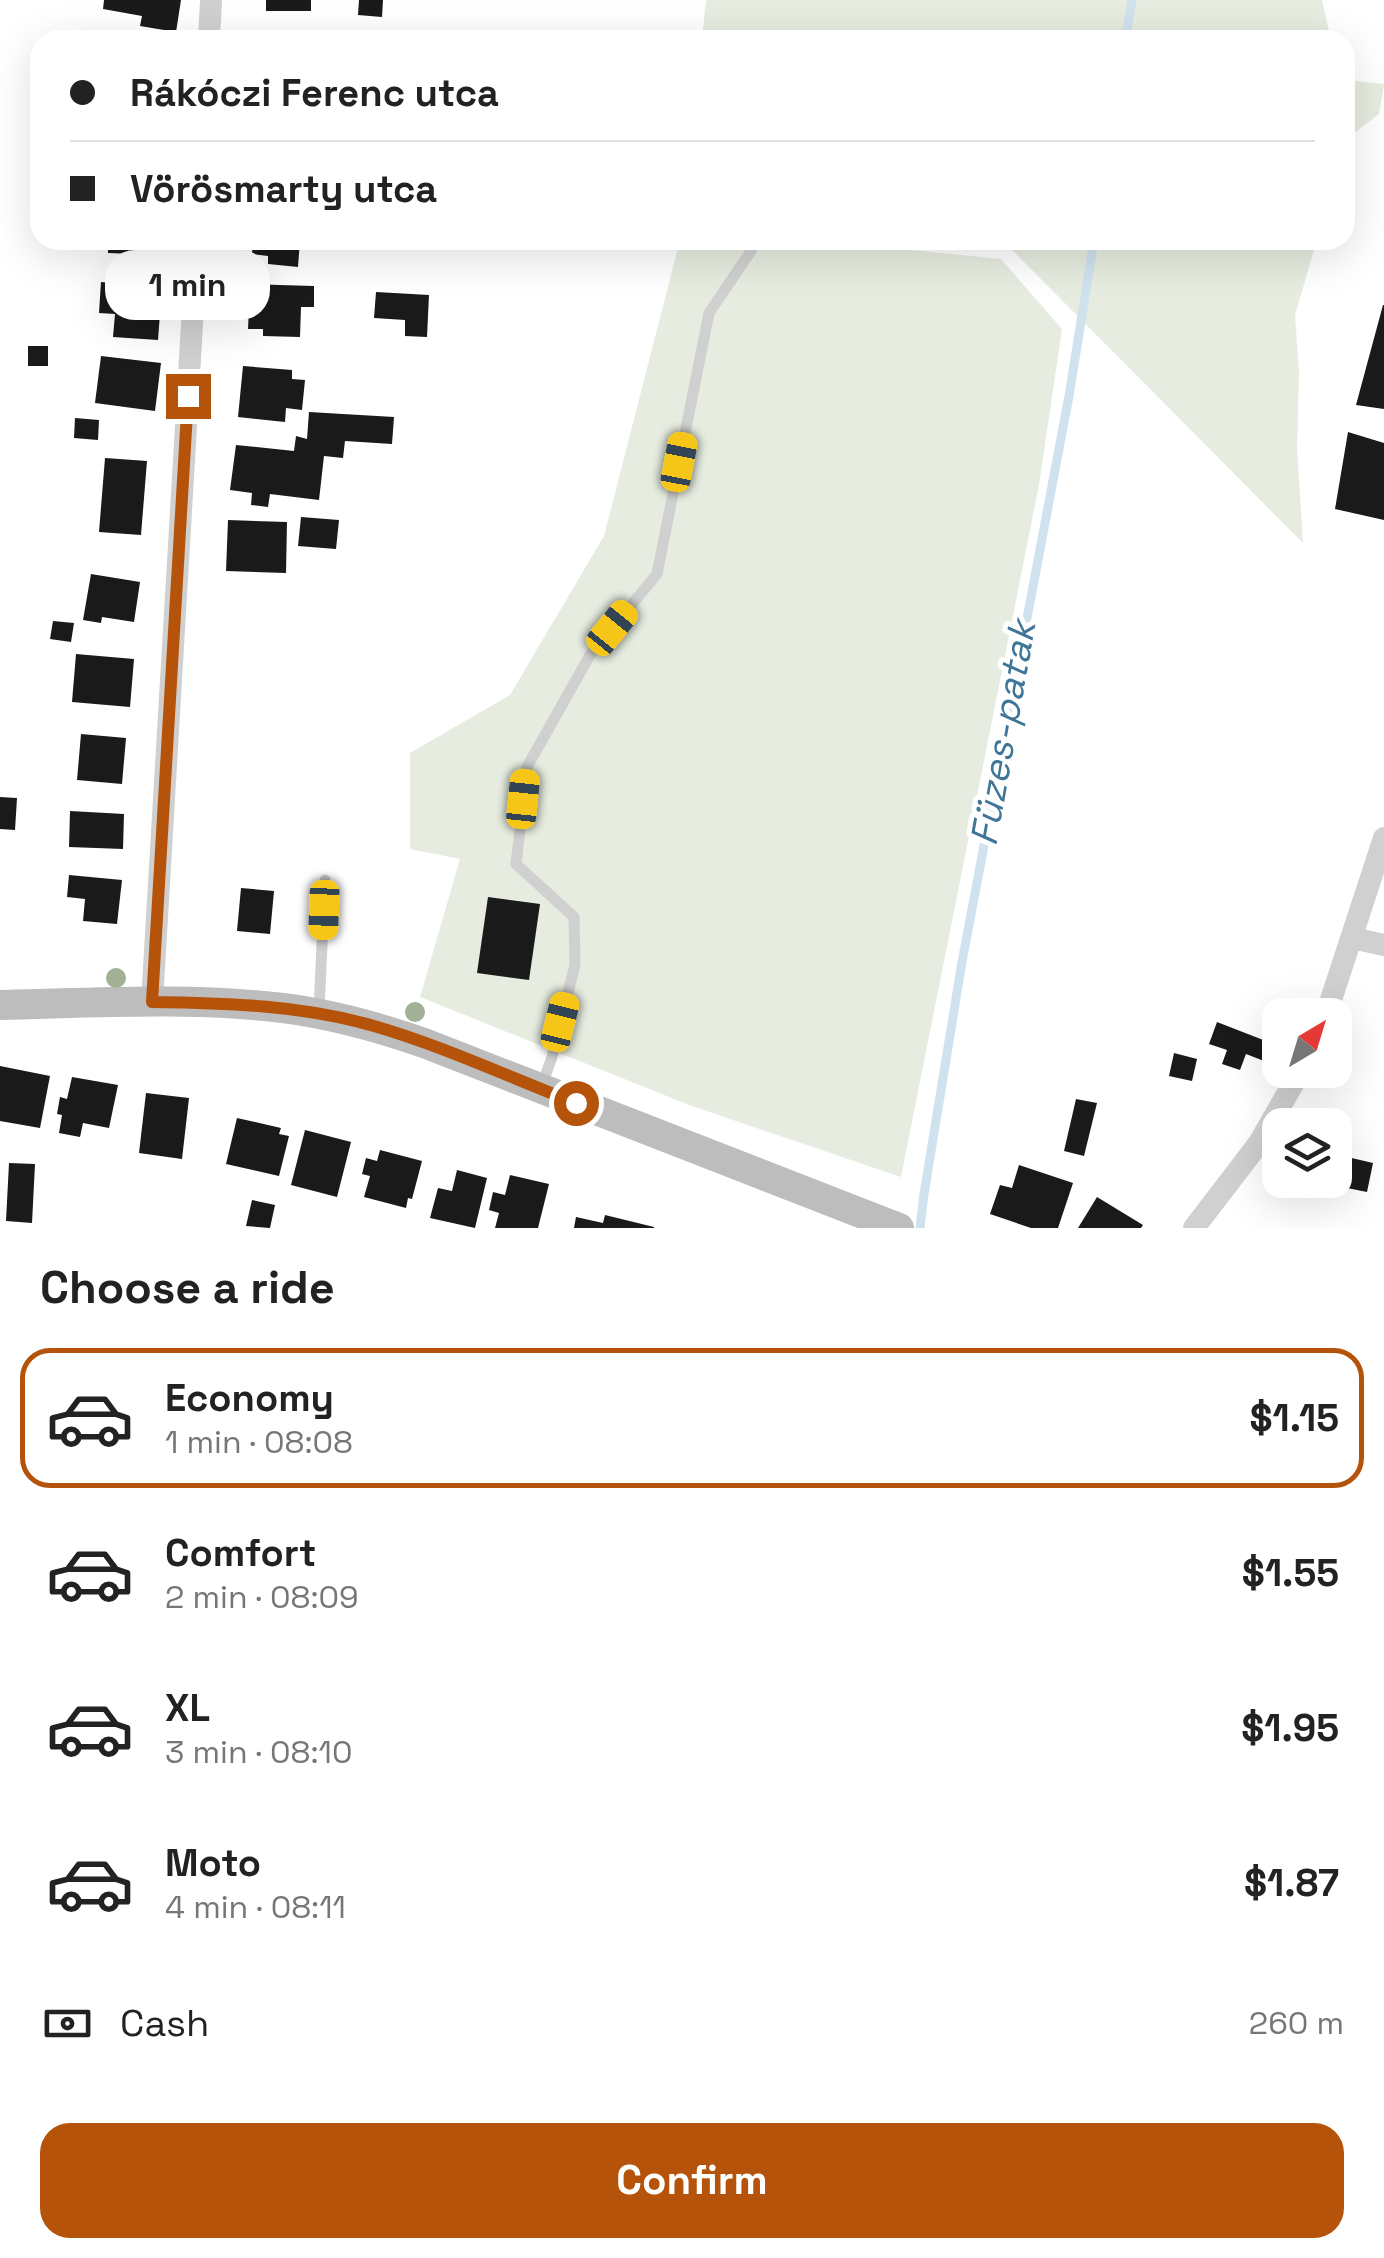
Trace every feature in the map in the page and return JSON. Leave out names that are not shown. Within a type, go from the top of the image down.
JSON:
[{"type":"main road","points":[[0,1006],[221,1003],[285,1008],[373,1026],[898,1228]]},
{"type":"street","points":[[210,30],[211,0]]},
{"type":"street","points":[[152,1002],[196,250]]},
{"type":"street","points":[[1332,998],[1384,838]]},
{"type":"street","points":[[1352,938],[1384,945]]},
{"type":"street","points":[[1194,1228],[1259,1143],[1291,1088]]},
{"type":"lane","points":[[541,1089],[574,965],[574,917],[516,864],[527,766],[590,655],[657,574],[709,314],[751,251]]},
{"type":"lane","points":[[319,1014],[324,880]]},
{"type":"shaded area","points":[[706,0],[1322,0],[1329,30],[703,30]]},
{"type":"shaded area","points":[[1355,81],[1384,84],[1379,114],[1355,133]]},
{"type":"shaded area","points":[[677,250],[911,250],[1001,259],[1062,329],[1039,485],[901,1177],[689,1105],[420,997],[460,859],[410,849],[410,753],[510,695],[604,536]]},
{"type":"shaded area","points":[[1012,250],[1314,250],[1295,315],[1303,543]]},
{"type":"building","points":[[104,0],[181,0],[176,30],[140,26],[142,16],[103,9]]},
{"type":"building","points":[[266,0],[311,0],[311,11],[266,11]]},
{"type":"building","points":[[359,0],[383,0],[382,17],[358,15]]},
{"type":"building","points":[[108,250],[159,250],[159,255]]},
{"type":"building","points":[[252,250],[299,250],[298,267],[268,264],[268,256],[252,254]]},
{"type":"building","points":[[101,282],[162,287],[158,340],[113,337],[115,314],[99,313]]},
{"type":"building","points":[[250,284],[314,286],[314,307],[301,307],[300,337],[263,336],[263,329],[248,329]]},
{"type":"building","points":[[376,292],[429,295],[427,337],[405,336],[405,320],[374,318]]},
{"type":"building","points":[[1384,305],[1384,409],[1356,405]]},
{"type":"building","points":[[28,346],[48,346],[48,366],[28,366]]},
{"type":"building","points":[[101,356],[161,363],[155,411],[95,403]]},
{"type":"building","points":[[243,366],[292,370],[292,379],[305,380],[302,410],[286,408],[285,422],[238,417]]},
{"type":"building","points":[[309,412],[394,417],[392,444],[345,441],[343,458],[324,456],[319,500],[270,494],[268,507],[251,505],[252,493],[230,490],[236,445],[294,451],[296,436],[307,439]]},
{"type":"building","points":[[75,418],[99,420],[98,440],[74,438]]},
{"type":"building","points":[[1348,432],[1384,443],[1384,520],[1335,509]]},
{"type":"building","points":[[105,458],[147,461],[141,535],[99,532]]},
{"type":"building","points":[[301,517],[339,520],[336,549],[298,546]]},
{"type":"building","points":[[228,520],[287,522],[286,573],[226,571]]},
{"type":"building","points":[[91,574],[140,582],[134,622],[102,617],[101,623],[83,620]]},
{"type":"building","points":[[53,621],[74,623],[71,642],[50,639]]},
{"type":"building","points":[[76,654],[134,659],[130,707],[72,702]]},
{"type":"building","points":[[81,734],[126,738],[122,784],[77,780]]},
{"type":"building","points":[[0,797],[17,798],[15,830],[0,829]]},
{"type":"building","points":[[70,811],[124,814],[123,849],[69,847]]},
{"type":"building","points":[[69,875],[122,880],[117,924],[83,921],[85,899],[67,897]]},
{"type":"building","points":[[241,888],[274,891],[270,934],[237,931]]},
{"type":"building","points":[[488,897],[540,904],[529,980],[477,973]]},
{"type":"building","points":[[1217,1022],[1262,1040],[1262,1060],[1246,1054],[1240,1070],[1222,1064],[1227,1050],[1209,1044]]},
{"type":"building","points":[[1174,1053],[1197,1059],[1192,1081],[1169,1076]]},
{"type":"building","points":[[0,1066],[50,1076],[40,1128],[0,1121]]},
{"type":"building","points":[[72,1077],[118,1085],[109,1128],[83,1123],[80,1137],[59,1133],[60,1097],[67,1099]]},
{"type":"building","points":[[146,1093],[189,1098],[182,1159],[139,1153]]},
{"type":"building","points":[[1076,1099],[1097,1103],[1084,1156],[1064,1151]]},
{"type":"building","points":[[237,1118],[281,1128],[279,1134],[289,1136],[279,1176],[226,1164]]},
{"type":"building","points":[[305,1130],[351,1142],[337,1197],[291,1185]]},
{"type":"building","points":[[380,1150],[422,1161],[406,1208],[364,1197],[370,1176],[362,1174],[366,1158],[377,1161]]},
{"type":"building","points":[[1352,1158],[1373,1163],[1367,1192],[1352,1189]]},
{"type":"building","points":[[9,1163],[35,1164],[32,1223],[6,1221]]},
{"type":"building","points":[[1019,1165],[1073,1183],[1058,1228],[1031,1228],[990,1214],[1000,1185],[1012,1188]]},
{"type":"building","points":[[457,1170],[487,1178],[475,1228],[430,1218],[438,1188],[452,1191]]},
{"type":"building","points":[[510,1175],[549,1184],[538,1228],[495,1228],[499,1213],[489,1210],[493,1192],[505,1195]]},
{"type":"building","points":[[1097,1197],[1143,1225],[1078,1228]]},
{"type":"building","points":[[252,1200],[275,1205],[270,1228],[246,1226]]},
{"type":"building","points":[[605,1215],[654,1228],[574,1228],[576,1217],[603,1223]]},
{"type":"waterway","name":"Füzes-patak","points":[[1127,30],[1132,0]]},
{"type":"waterway","name":"Füzes-patak","points":[[920,1228],[962,962],[1069,396],[1092,250]]},
{"type":"route","points":[[188,396],[152,1002],[285,1008],[373,1026],[576,1103]]}]
